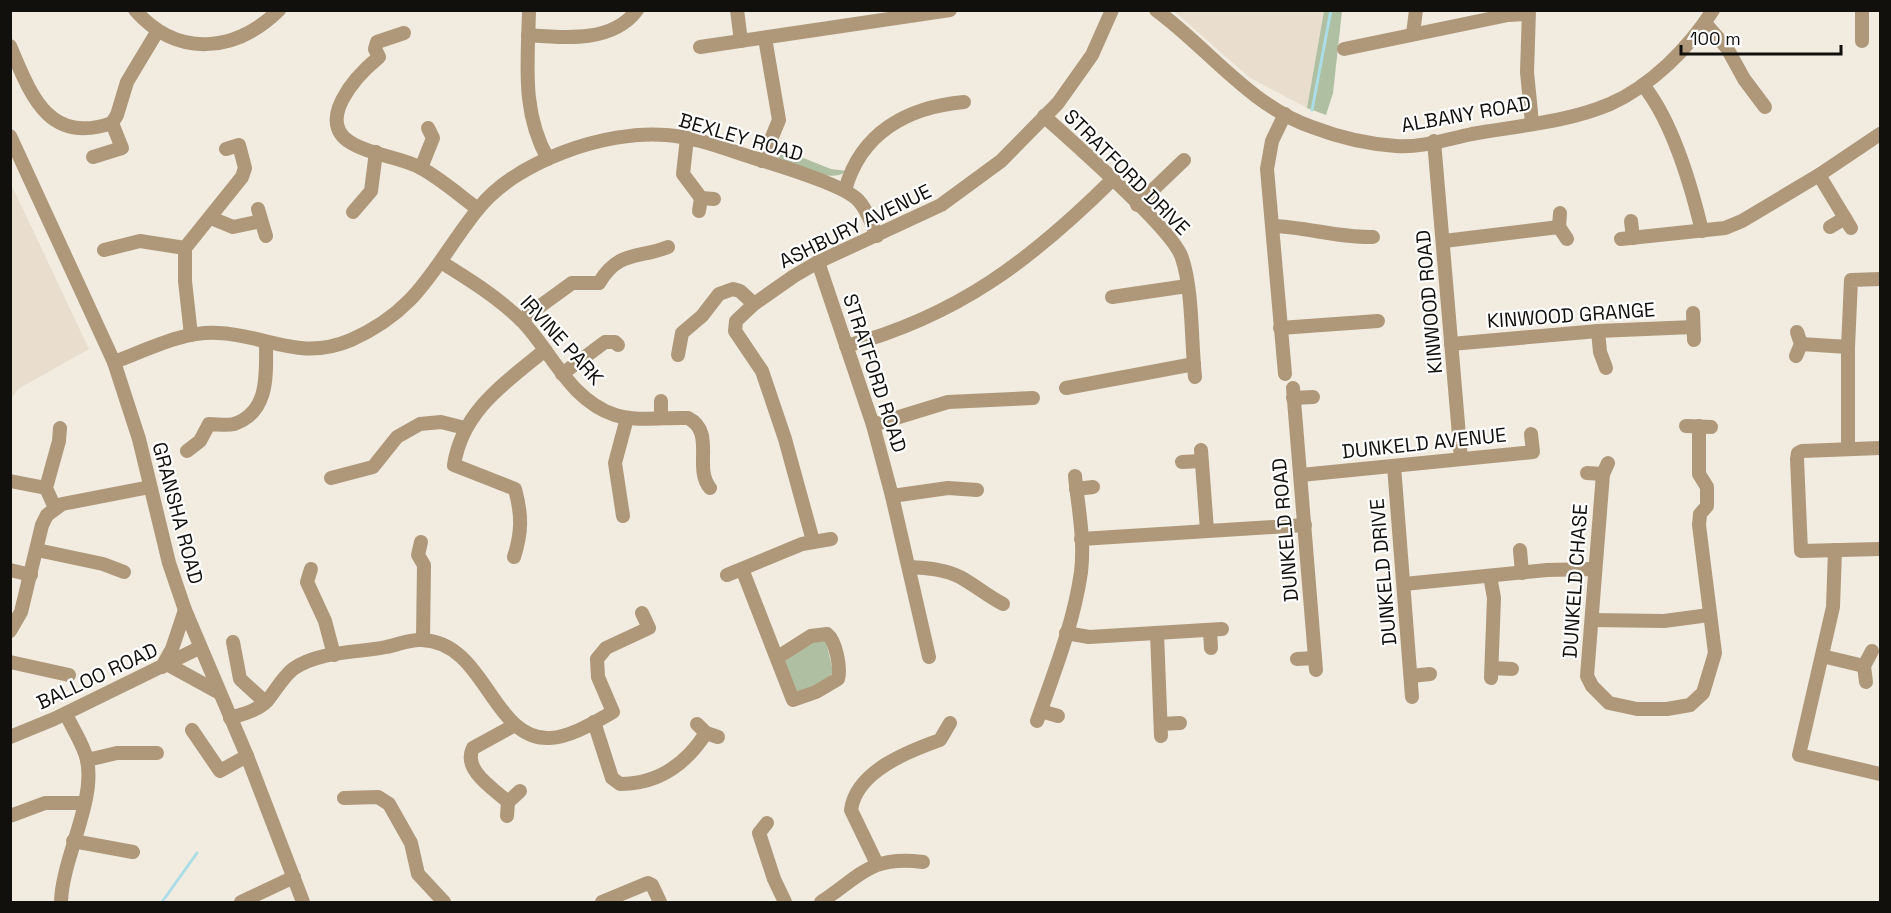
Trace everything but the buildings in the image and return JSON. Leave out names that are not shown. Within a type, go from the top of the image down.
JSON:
[{"type":"street","points":[[135,10],[157,33],[181,42],[210,44],[239,38],[262,27],[279,10]]},
{"type":"street","points":[[529,10],[526,69],[528,101],[533,124],[548,159]]},
{"type":"street","points":[[528,35],[565,38],[597,35],[624,22],[637,10]]},
{"type":"street","points":[[737,10],[741,41]]},
{"type":"street","points":[[700,47],[765,38],[858,17],[951,10]]},
{"type":"street","name":"ASHBURY AVENUE","points":[[813,541],[788,449],[762,371],[735,331],[736,321],[754,304],[818,262],[941,205],[973,184],[1001,161],[1058,103],[1092,56],[1112,10]]},
{"type":"street","name":"ALBANY ROAD","points":[[1156,10],[1183,30],[1214,62],[1242,86],[1285,114],[1310,127],[1351,138],[1397,146],[1532,123],[1577,114],[1610,104],[1643,85],[1674,57],[1705,23],[1713,10]]},
{"type":"street","points":[[1413,34],[1416,10]]},
{"type":"street","points":[[1858,34],[1862,10]]},
{"type":"street","points":[[1344,49],[1528,12],[1527,72],[1532,123]]},
{"type":"street","points":[[1705,23],[1727,48],[1744,79],[1764,98]]},
{"type":"street","points":[[10,46],[40,108],[58,124],[81,128],[100,127],[112,123],[117,115],[127,82],[157,33]]},
{"type":"street","points":[[404,33],[377,42],[375,49],[379,57],[358,74],[343,95],[338,112],[339,126],[344,139],[421,168],[478,209]]},
{"type":"street","points":[[762,160],[779,120],[765,38]]},
{"type":"street","points":[[1643,85],[1658,108],[1690,183],[1702,231]]},
{"type":"street","points":[[845,190],[860,155],[898,118],[916,110],[964,102]]},
{"type":"street","points":[[1285,114],[1272,141],[1267,169],[1285,374]]},
{"type":"street","name":"STRATFORD DRIVE","points":[[1044,116],[1137,205],[1168,237],[1182,256],[1194,370],[1066,388]]},
{"type":"street","points":[[93,157],[122,148],[112,123]]},
{"type":"street","points":[[421,168],[433,138],[428,128]]},
{"type":"street","name":"BEXLEY ROAD","points":[[114,362],[192,334],[217,333],[248,336],[292,349],[313,350],[348,341],[384,324],[416,295],[478,209],[501,188],[548,159],[585,146],[623,137],[645,134],[687,138],[762,160],[845,190],[860,202],[878,236]]},
{"type":"street","points":[[1631,221],[1627,238],[1725,228],[1742,221],[1819,175],[1881,134]]},
{"type":"street","name":"GRANSHA ROAD","points":[[10,136],[114,362],[139,439],[169,562],[184,610],[247,756],[303,903]]},
{"type":"street","points":[[687,138],[683,174],[704,203]]},
{"type":"street","name":"KINWOOD ROAD","points":[[1434,141],[1461,459]]},
{"type":"street","points":[[192,334],[185,281],[185,248],[242,177],[245,168],[238,145],[226,148]]},
{"type":"street","points":[[353,212],[371,190],[376,152]]},
{"type":"street","points":[[1137,205],[1184,160]]},
{"type":"street","points":[[1819,175],[1848,223],[1830,227]]},
{"type":"street","points":[[846,345],[926,319],[993,280],[1043,246],[1112,180]]},
{"type":"street","points":[[1560,213],[1559,227],[1567,240]]},
{"type":"street","points":[[210,218],[233,227],[260,215],[266,236]]},
{"type":"street","points":[[1352,238],[1354,223]]},
{"type":"street","points":[[1273,226],[1309,229],[1352,238],[1373,237]]},
{"type":"street","points":[[1444,241],[1559,227]]},
{"type":"street","points":[[104,250],[140,241],[185,248]]},
{"type":"street","points":[[521,320],[572,284],[599,283],[608,267],[637,253],[655,252],[668,247]]},
{"type":"street","name":"IRVINE PARK","points":[[441,262],[501,302],[521,320],[562,374],[580,394],[598,407],[627,418],[688,418],[700,427],[704,445],[704,481],[710,488]]},
{"type":"street","name":"STRATFORD ROAD","points":[[818,262],[873,425],[892,496],[929,657]]},
{"type":"street","points":[[1848,449],[1848,347],[1851,280],[1881,279]]},
{"type":"street","points":[[1112,297],[1186,286]]},
{"type":"street","points":[[678,355],[682,333],[702,316],[719,294],[733,289],[740,291],[754,304]]},
{"type":"street","points":[[1281,328],[1357,316],[1378,321]]},
{"type":"street","name":"KINWOOD GRANGE","points":[[1451,344],[1598,331],[1693,327]]},
{"type":"street","points":[[1598,331],[1600,352],[1606,368]]},
{"type":"street","points":[[187,451],[200,441],[210,424],[233,424],[252,412],[263,398],[266,342]]},
{"type":"street","points":[[562,374],[605,342],[615,342],[618,345]]},
{"type":"street","points":[[1798,344],[1848,347]]},
{"type":"street","points":[[514,557],[521,535],[522,514],[515,489],[454,465],[465,428],[483,402],[545,350]]},
{"type":"street","name":"DUNKELD ROAD","points":[[1296,659],[1316,664],[1293,393],[1313,397]]},
{"type":"street","points":[[873,425],[948,402],[1033,398]]},
{"type":"street","points":[[661,401],[661,417]]},
{"type":"street","points":[[623,516],[615,463],[627,418]]},
{"type":"street","points":[[331,478],[373,467],[397,437],[420,424],[441,422],[465,428]]},
{"type":"street","name":"DUNKELD CHASE","points":[[1587,473],[1605,468],[1594,569],[1587,676],[1592,686],[1609,703],[1637,709],[1668,709],[1690,705],[1703,693],[1715,653],[1709,615],[1706,563],[1699,525],[1700,514],[1707,506],[1707,487],[1699,474],[1699,426]]},
{"type":"street","points":[[55,508],[46,488],[59,441],[60,428]]},
{"type":"street","name":"DUNKELD AVENUE","points":[[1301,475],[1533,452],[1531,434]]},
{"type":"street","points":[[1881,448],[1798,453],[1795,551],[1881,549]]},
{"type":"street","points":[[1182,462],[1201,456],[1207,530]]},
{"type":"street","name":"DUNKELD DRIVE","points":[[1394,465],[1412,697]]},
{"type":"street","points":[[10,482],[46,488]]},
{"type":"street","points":[[1058,716],[1039,716],[1066,633],[1081,571],[1082,539],[1075,482],[1093,487]]},
{"type":"street","points":[[10,631],[21,612],[42,525],[55,508],[69,502],[96,499],[150,487]]},
{"type":"street","points":[[892,496],[948,488],[977,490]]},
{"type":"street","points":[[1082,539],[1305,525]]},
{"type":"street","points":[[727,575],[813,541],[831,539]]},
{"type":"street","points":[[421,542],[418,555],[424,565],[423,639]]},
{"type":"street","points":[[37,550],[103,564],[124,572]]},
{"type":"street","points":[[1520,550],[1522,573]]},
{"type":"street","points":[[1835,550],[1833,607],[1822,656],[1793,754],[1881,774]]},
{"type":"street","points":[[909,567],[936,569],[959,576],[985,595],[1004,604]]},
{"type":"street","points":[[311,569],[307,582],[325,621],[334,655]]},
{"type":"street","points":[[742,569],[793,700],[816,692],[838,679],[833,645],[827,634],[811,636],[778,657]]},
{"type":"street","points":[[1404,584],[1594,569]]},
{"type":"street","points":[[10,570],[31,574]]},
{"type":"street","points":[[1490,576],[1494,598],[1492,673],[1512,669]]},
{"type":"street","points":[[184,610],[172,649],[164,665],[218,692]]},
{"type":"street","points":[[230,718],[252,711],[265,702],[293,670],[305,662],[423,639],[439,643],[461,655],[515,725],[537,736],[550,738],[594,722],[613,712],[598,677],[597,659],[606,648],[650,628],[642,613]]},
{"type":"street","points":[[1592,620],[1664,621],[1709,615]]},
{"type":"street","points":[[1066,633],[1089,637],[1216,629],[1211,648]]},
{"type":"street","points":[[1157,633],[1161,730],[1180,723]]},
{"type":"street","points":[[233,642],[240,679],[265,702]]},
{"type":"street","name":"BALLOO ROAD","points":[[10,737],[66,714],[199,648]]},
{"type":"street","points":[[1866,682],[1864,666],[1872,651]]},
{"type":"street","points":[[1822,656],[1864,666]]},
{"type":"street","points":[[10,662],[69,675]]},
{"type":"street","points":[[1411,676],[1430,674]]},
{"type":"street","points":[[61,903],[73,841],[84,803],[87,760],[66,714]]},
{"type":"street","points":[[594,722],[612,778],[620,784],[666,773],[678,766],[693,753],[707,731]]},
{"type":"street","points":[[877,864],[851,810],[852,804],[869,777],[914,749],[940,740],[950,723]]},
{"type":"street","points":[[515,725],[473,748],[470,757],[474,770],[507,809],[520,791]]},
{"type":"street","points":[[192,730],[220,771],[247,756]]},
{"type":"street","points":[[87,760],[117,753],[157,753]]},
{"type":"street","points":[[344,798],[378,797],[389,804],[411,843],[418,874],[444,903]]},
{"type":"street","points":[[10,816],[45,803],[84,803]]},
{"type":"street","points":[[767,823],[759,833],[774,879],[785,903]]},
{"type":"street","points":[[73,841],[133,852]]},
{"type":"street","points":[[820,903],[877,864],[891,859],[923,862]]},
{"type":"street","points":[[241,903],[294,877]]},
{"type":"street","points":[[602,903],[648,883],[652,885],[660,903]]},
{"type":"shaded area","points":[[1174,11],[1324,11],[1307,108],[1250,78]]},
{"type":"shaded area","points":[[11,184],[89,349],[18,389],[11,399]]},
{"type":"green space","points":[[1324,11],[1342,11],[1333,93],[1326,115],[1307,108]]},
{"type":"green space","points":[[773,146],[831,169],[847,171],[831,176],[811,172],[774,156]]},
{"type":"green space","points":[[816,639],[826,641],[833,672],[825,683],[797,692],[785,661]]},
{"type":"waterway","points":[[1312,110],[1331,10]]},
{"type":"waterway","points":[[162,902],[197,853]]}]
